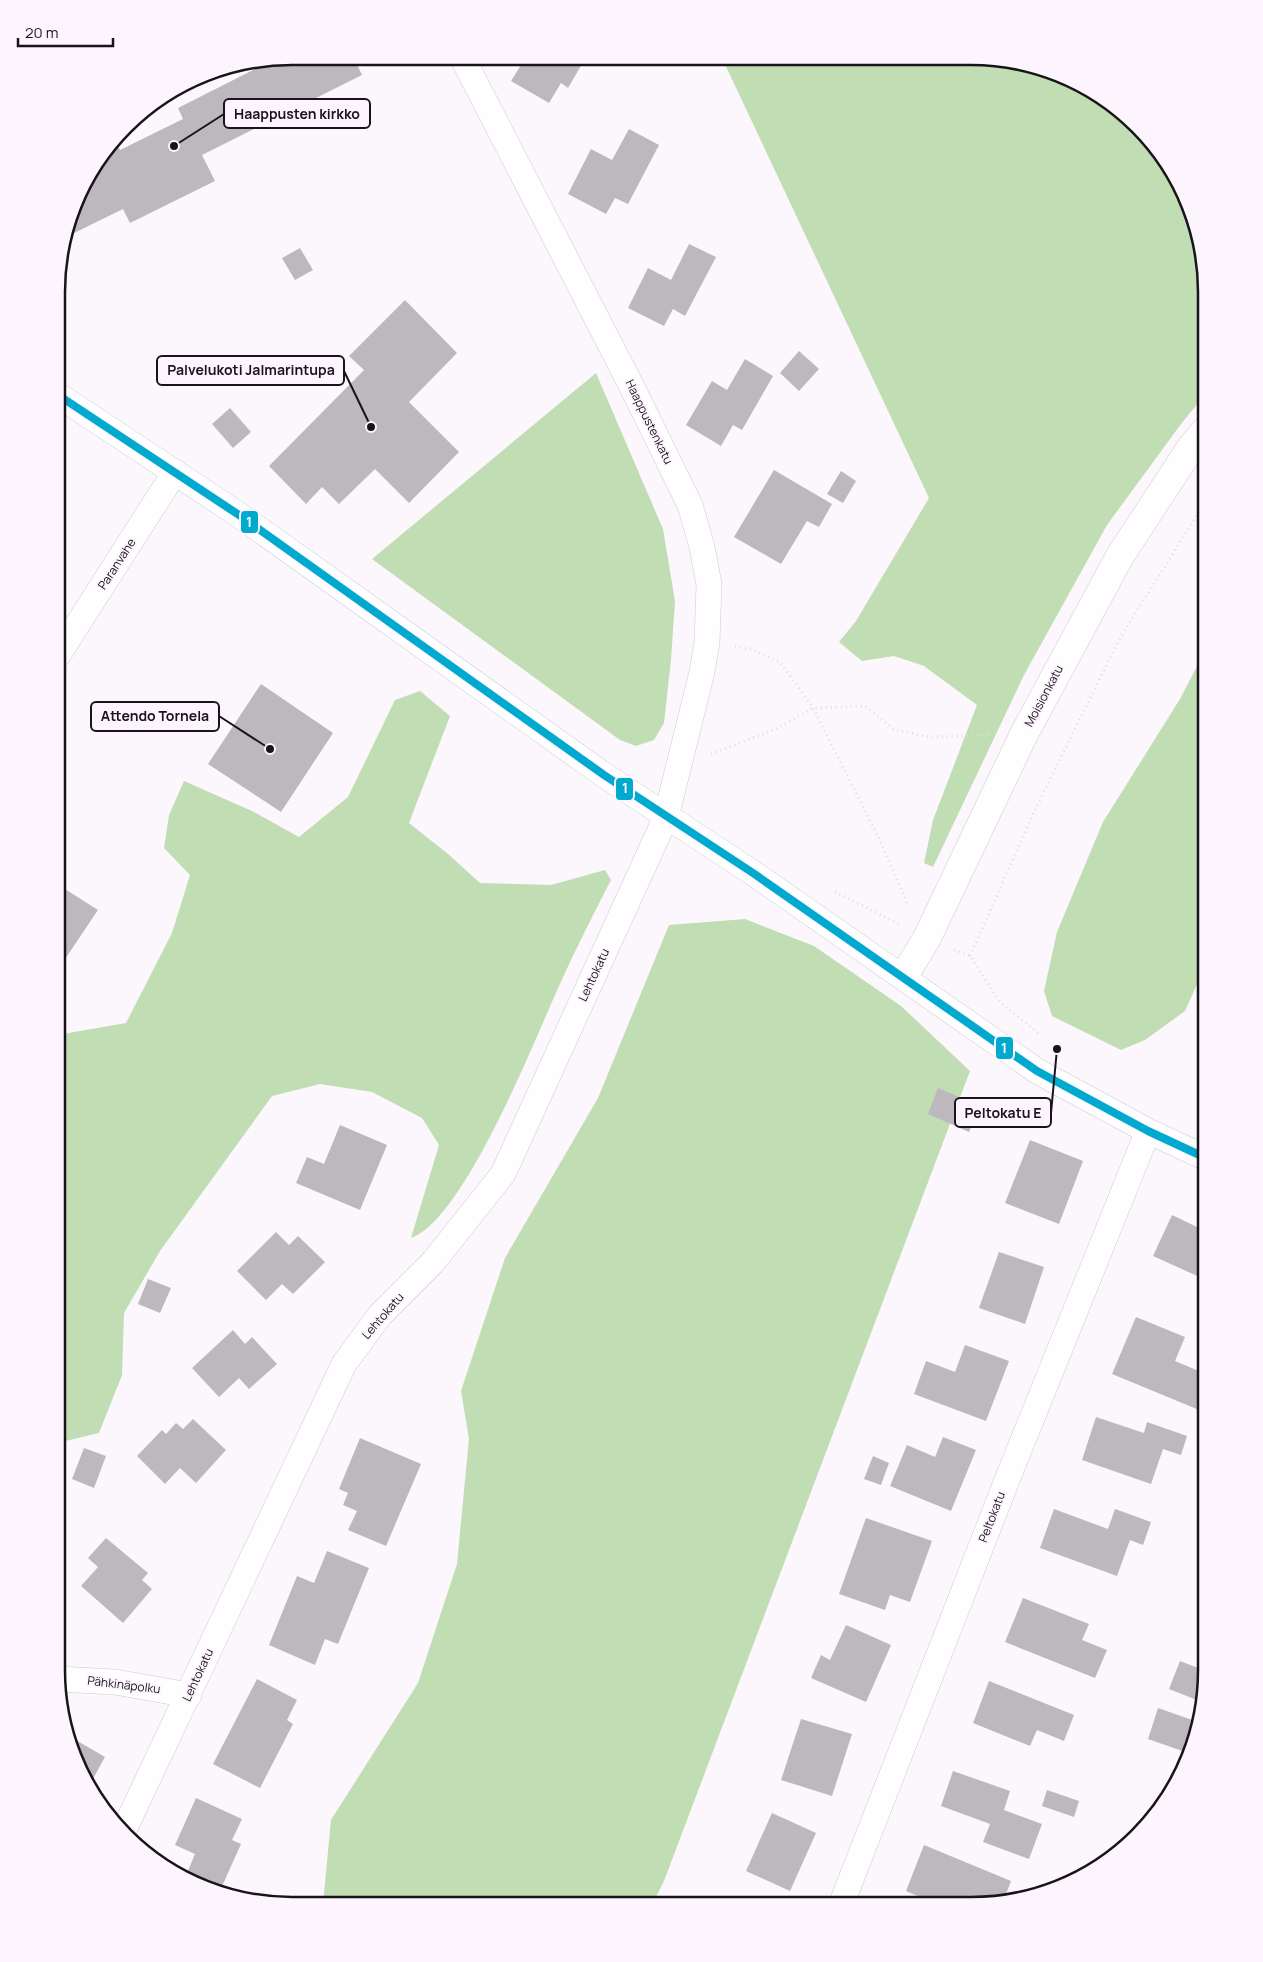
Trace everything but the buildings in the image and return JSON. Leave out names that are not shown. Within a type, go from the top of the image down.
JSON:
[{"type":"street","name":"Haappustenkatu","points":[[466,65],[631,385],[690,505],[702,547],[709,584],[707,642],[680,767],[666,817]]},
{"type":"street","points":[[65,400],[174,472],[666,817],[753,873],[904,976],[1037,1071],[1148,1131],[1198,1154]]},
{"type":"street","name":"Moisionkatu","points":[[904,976],[927,938],[1024,734],[1120,556],[1198,439]]},
{"type":"street","name":"Paranvahe","points":[[65,644],[174,472]]},
{"type":"street","name":"Lehtokatu","points":[[126,1826],[344,1364],[380,1315],[433,1262],[503,1174],[666,817]]},
{"type":"street","name":"Peltokatu","points":[[844,1897],[1005,1483],[1148,1131]]},
{"type":"street","name":"Pähkinäpolku","points":[[65,1679],[115,1682],[189,1695]]},
{"type":"path","points":[[970,956],[1033,814],[1120,638],[1198,512]]},
{"type":"path","points":[[707,642],[751,649],[781,663],[813,708],[880,840],[910,909]]},
{"type":"path","points":[[680,767],[776,729],[813,708],[865,706],[895,730],[929,736],[1024,734]]},
{"type":"green space","points":[[725,65],[986,65],[1016,69],[1058,82],[1097,103],[1121,121],[1142,142],[1160,166],[1175,191],[1194,247],[1198,277],[1198,403],[1107,525],[1024,675],[933,867],[924,863],[933,820],[977,705],[924,666],[894,656],[862,661],[839,642],[856,621],[929,498]]},
{"type":"green space","points":[[596,373],[663,529],[675,601],[664,723],[654,740],[636,746],[620,740],[372,559]]},
{"type":"green space","points":[[1198,664],[1198,982],[1185,1011],[1145,1040],[1121,1050],[1052,1016],[1044,991],[1057,932],[1103,822],[1180,699]]},
{"type":"green space","points":[[420,691],[450,716],[409,823],[480,883],[551,885],[605,870],[611,880],[565,973],[496,1125],[475,1164],[453,1198],[432,1224],[411,1238],[439,1145],[422,1118],[372,1092],[320,1084],[272,1096],[160,1251],[124,1313],[122,1375],[99,1433],[65,1441],[65,1034],[126,1023],[172,933],[190,875],[164,848],[169,815],[184,781],[252,811],[299,837],[348,797],[395,700]]},
{"type":"green space","points":[[745,919],[814,946],[901,1006],[970,1071],[664,1881],[656,1897],[324,1897],[331,1820],[418,1683],[457,1564],[469,1439],[461,1391],[505,1258],[598,1098],[669,925]]},
{"type":"transit line","name":"1","points":[[65,400],[239,515],[604,775],[753,873],[1037,1071],[1148,1131],[1198,1154]]},
{"type":"place","name":"Haappusten kirkko","points":[[174,146]]},
{"type":"place","name":"Palvelukoti Jalmarintupa","points":[[371,427]]},
{"type":"place","name":"Attendo Tornela","points":[[270,749]]},
{"type":"place","name":"Peltokatu E","points":[[1057,1049]]}]
